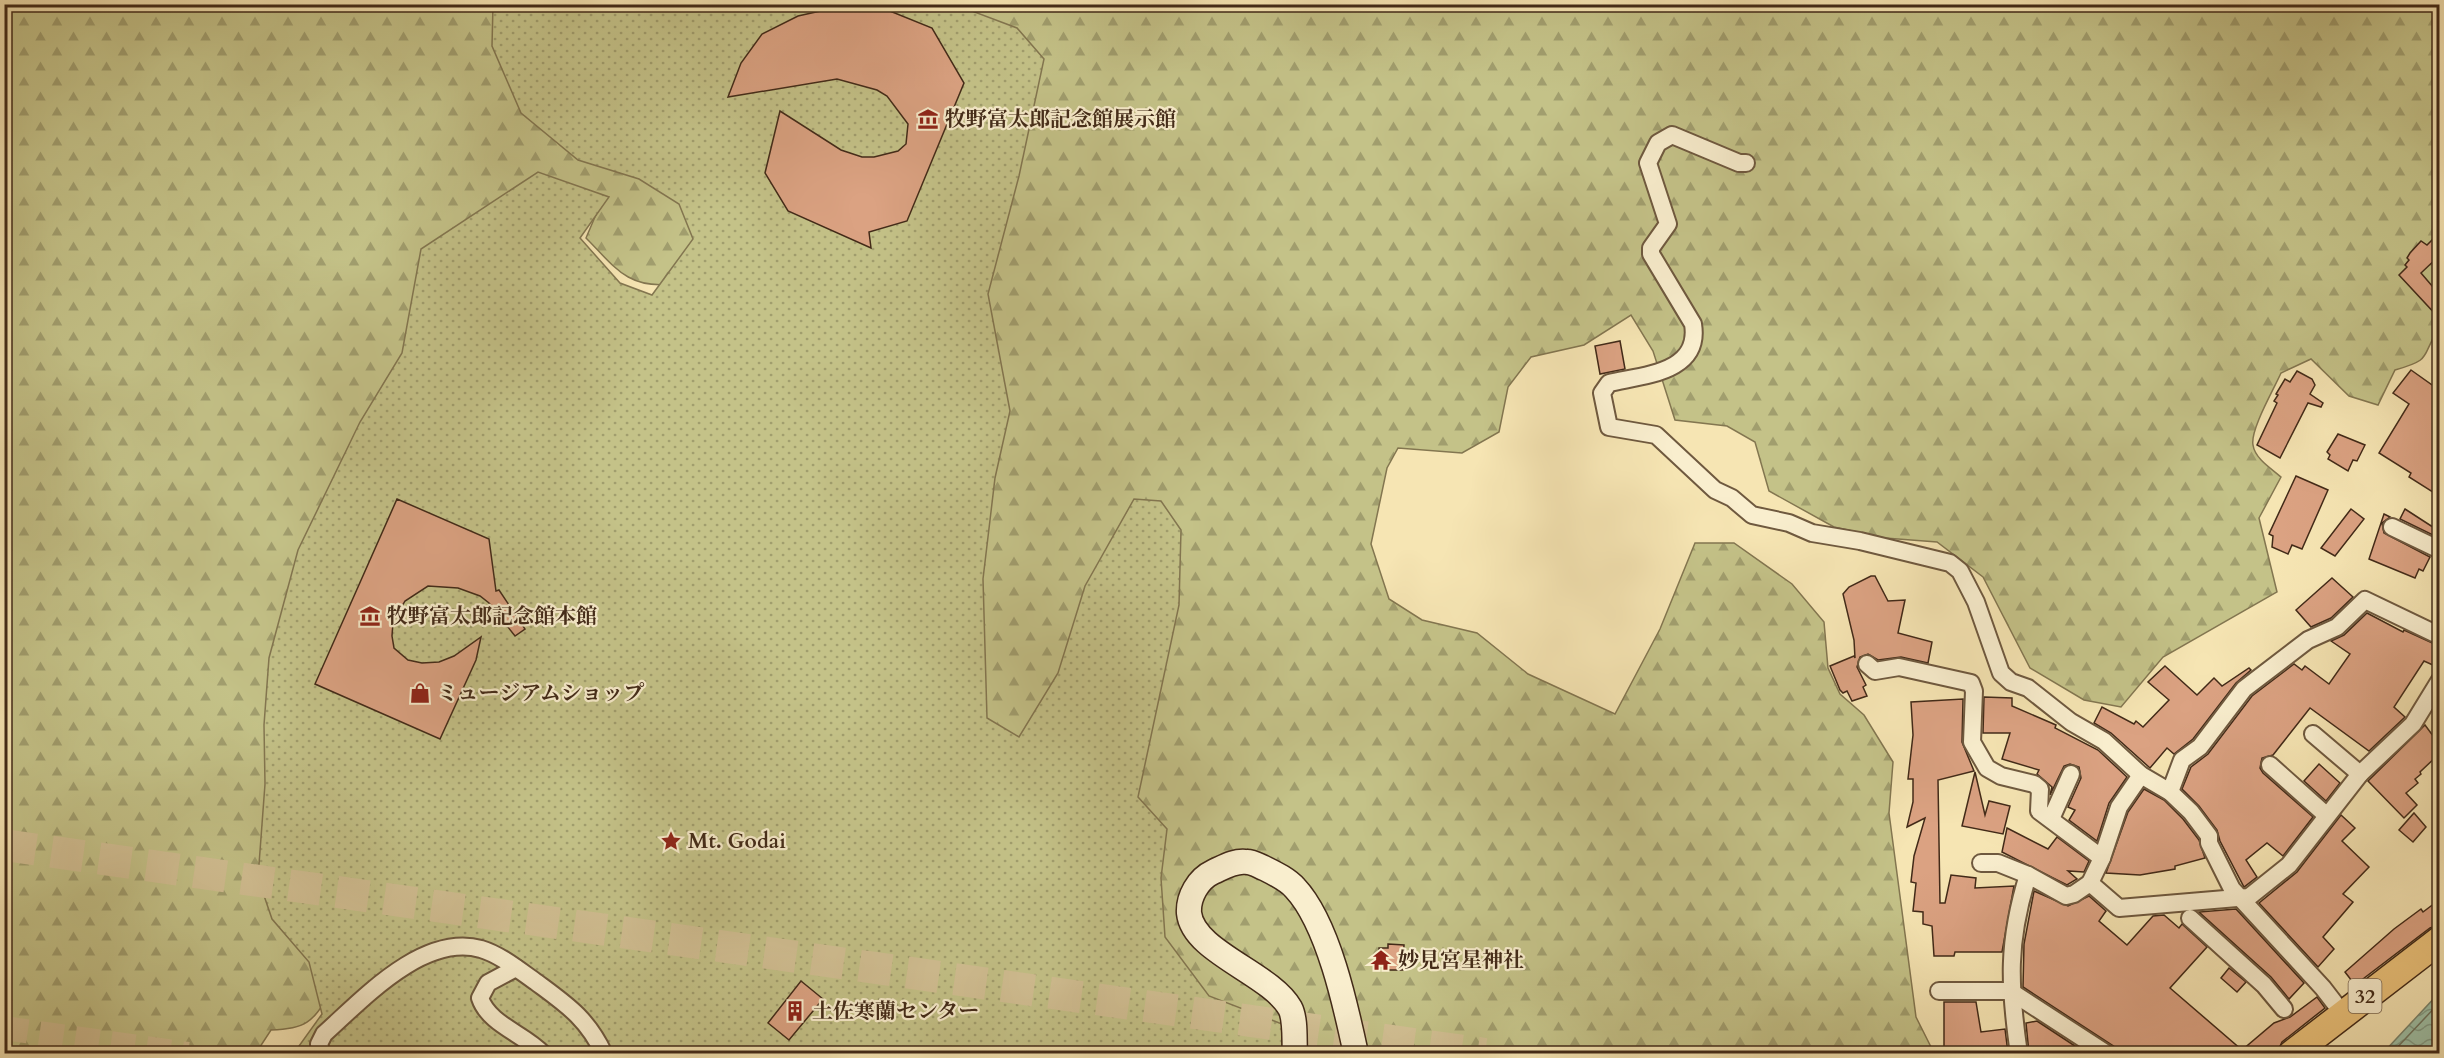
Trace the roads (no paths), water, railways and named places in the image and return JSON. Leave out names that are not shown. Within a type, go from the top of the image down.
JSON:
[{"type":"main road","points":[[1295,1053],[1291,1010],[1272,986],[1220,953],[1207,941],[1189,915],[1192,893],[1208,874],[1230,863],[1248,862],[1273,872],[1295,887],[1314,918],[1342,992],[1356,1053]]},
{"type":"main road","name":"32","points":[[2292,1053],[2439,940]]},
{"type":"street","points":[[1746,163],[1739,163],[1672,135],[1658,142],[1648,163],[1668,224],[1651,248],[1651,254],[1693,324],[1695,334],[1687,356],[1674,368],[1609,383],[1604,388],[1602,393],[1609,427],[1656,435],[1715,490],[1732,498],[1752,515],[1790,524],[1812,533],[1860,541],[1950,563],[1960,571],[1976,602],[2001,673],[2011,682],[2028,688],[2071,722],[2104,741],[2141,775],[2170,792],[2191,812],[2209,836],[2209,843],[2232,889],[2323,988],[2343,1014]]},
{"type":"street","points":[[2392,527],[2439,550]]},
{"type":"street","points":[[2170,792],[2182,760],[2200,747],[2244,689],[2308,640],[2337,627],[2365,600],[2439,636]]},
{"type":"street","points":[[1867,663],[1875,671],[1899,667],[1969,682],[1974,691],[1974,748],[1994,773],[2040,789],[2037,809],[2102,858]]},
{"type":"street","points":[[2090,883],[2119,908],[2230,896],[2250,897],[2289,865],[2360,774],[2413,724],[2438,685]]},
{"type":"street","points":[[2313,734],[2360,774]]},
{"type":"street","points":[[2270,765],[2326,815]]},
{"type":"street","points":[[2051,819],[2071,774]]},
{"type":"street","points":[[1981,863],[1998,863],[2028,874],[2066,896],[2074,894],[2090,883],[2102,858],[2119,807],[2141,775]]},
{"type":"street","points":[[2019,1053],[2010,992],[2013,933],[2028,874]]},
{"type":"street","points":[[2190,918],[2264,985],[2284,1010]]},
{"type":"street","points":[[322,1053],[319,1044],[324,1034],[379,985],[429,954],[447,947],[482,950],[516,968],[588,1023],[604,1053]]},
{"type":"street","points":[[516,968],[488,983],[480,998],[488,1011],[505,1026],[534,1043],[543,1053]]},
{"type":"street","points":[[1939,991],[2010,992],[2107,1053]]},
{"type":"water","points":[[2439,993],[2439,1053],[2383,1053]]},
{"type":"tunnel","points":[[4,845],[1485,1054]]},
{"type":"tunnel","points":[[4,1028],[188,1054]]},
{"type":"place","name":"牧野富太郎記念館展示館","points":[[928,119]]},
{"type":"place","name":"牧野富太郎記念館本館","points":[[370,616]]},
{"type":"place","name":"ミュージアムショップ","points":[[420,693]]},
{"type":"place","name":"Mt. Godai","points":[[671,841]]},
{"type":"place","name":"妙見宮星神社","points":[[1381,960]]},
{"type":"place","name":"土佐寒蘭センター","points":[[795,1011]]}]
